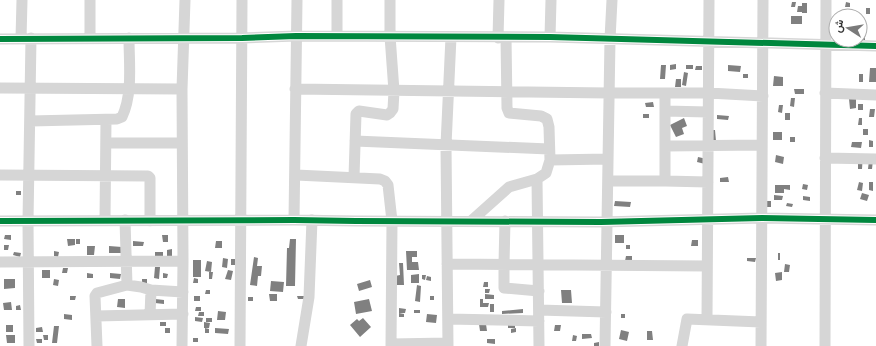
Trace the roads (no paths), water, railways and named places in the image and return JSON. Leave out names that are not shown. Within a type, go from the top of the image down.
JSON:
[{"type":"street","points":[[22,0],[31,88],[28,221],[29,346]]},
{"type":"street","points":[[90,0],[90,38]]},
{"type":"street","points":[[182,346],[184,261],[182,221],[182,89],[185,0]]},
{"type":"street","points":[[240,346],[242,0]]},
{"type":"street","points":[[294,220],[296,175],[295,89],[297,0]]},
{"type":"street","points":[[337,0],[337,36]]},
{"type":"street","points":[[354,177],[356,114],[359,111],[386,115],[393,109],[394,90],[390,36],[390,0]]},
{"type":"street","points":[[471,221],[509,187],[537,179],[546,173],[550,154],[549,127],[547,119],[541,116],[509,113],[507,108],[499,0]]},
{"type":"street","points":[[550,37],[551,0]]},
{"type":"street","points":[[605,346],[610,39],[612,0]]},
{"type":"street","points":[[707,319],[710,0]]},
{"type":"street","points":[[761,346],[763,0]]},
{"type":"street","points":[[824,346],[826,0]]},
{"type":"street","points":[[0,39],[242,38],[296,36],[550,37],[876,46]]},
{"type":"street","points":[[296,175],[354,177],[380,179],[385,181],[388,185],[392,221],[391,345],[448,345],[446,145],[451,37]]},
{"type":"street","points":[[30,121],[106,120],[122,117],[125,111],[128,89],[129,38]]},
{"type":"street","points":[[0,88],[182,89]]},
{"type":"street","points":[[295,89],[665,94],[709,93],[763,96]]},
{"type":"street","points":[[825,93],[876,95]]},
{"type":"street","points":[[665,94],[665,181]]},
{"type":"street","points":[[665,111],[708,112]]},
{"type":"street","points":[[105,220],[106,120]]},
{"type":"street","points":[[355,141],[446,145],[608,159]]},
{"type":"street","points":[[106,143],[182,143]]},
{"type":"street","points":[[665,146],[708,147],[762,145]]},
{"type":"street","points":[[825,158],[876,158]]},
{"type":"street","points":[[0,175],[148,176],[150,178],[150,221]]},
{"type":"street","points":[[537,179],[539,222],[539,346]]},
{"type":"street","points":[[608,181],[708,182]]},
{"type":"street","points":[[0,221],[312,220],[607,222],[762,218],[876,220]]},
{"type":"street","points":[[125,220],[127,285]]},
{"type":"street","points":[[301,346],[309,298],[312,220]]},
{"type":"street","points":[[505,221],[504,288],[539,291]]},
{"type":"street","points":[[0,262],[184,261]]},
{"type":"street","points":[[448,264],[707,266]]},
{"type":"street","points":[[96,346],[95,296],[97,292],[127,285],[151,290],[183,292]]},
{"type":"street","points":[[150,315],[151,290]]},
{"type":"street","points":[[448,319],[606,312]]},
{"type":"street","points":[[96,316],[183,314]]},
{"type":"street","points":[[682,346],[687,319],[761,322]]}]
